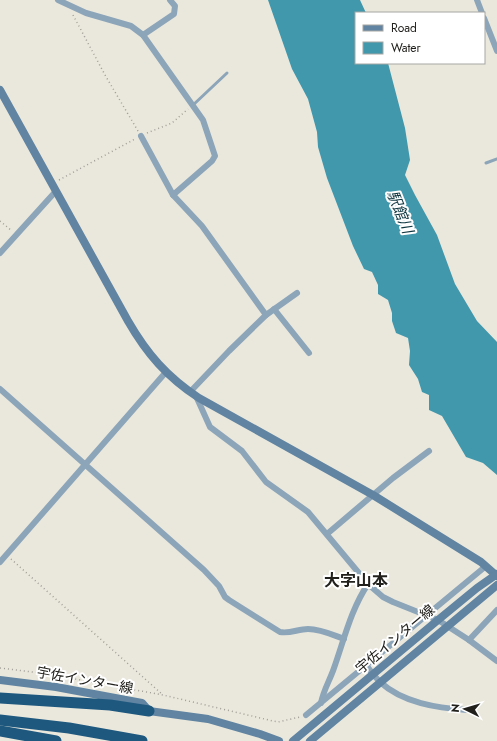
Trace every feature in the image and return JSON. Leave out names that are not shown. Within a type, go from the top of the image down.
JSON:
[{"type":"highway","points":[[0,698],[110,705],[149,711]]},
{"type":"highway","points":[[0,720],[69,728],[142,741]]},
{"type":"highway","points":[[0,731],[56,741]]},
{"type":"main road","points":[[0,90],[137,337],[152,358],[166,372],[192,394],[373,495],[486,566],[496,575]]},
{"type":"main road","name":"宇佐インター線","points":[[294,741],[438,620],[496,575]]},
{"type":"main road","name":"宇佐インター線","points":[[310,741],[497,584]]},
{"type":"main road","name":"宇佐インター線","points":[[0,680],[56,687],[142,703],[149,711],[208,719],[279,741]]},
{"type":"street","points":[[58,0],[68,6],[86,13],[131,26],[143,35],[204,123],[215,156],[212,161],[173,194]]},
{"type":"street","points":[[143,35],[174,14],[175,6],[170,0]]},
{"type":"street","points":[[477,0],[482,12]]},
{"type":"street","points":[[485,21],[497,51]]},
{"type":"street","points":[[141,136],[173,194],[202,226],[266,315]]},
{"type":"street","points":[[0,253],[54,187]]},
{"type":"street","points":[[297,293],[266,315],[229,351],[192,394],[207,422],[213,430],[238,448],[261,478],[308,512],[368,584],[383,597],[438,620],[497,660]]},
{"type":"street","points":[[274,309],[309,353]]},
{"type":"street","points":[[0,562],[166,372]]},
{"type":"street","points":[[0,389],[209,575],[219,586],[225,597],[229,600],[280,632],[315,629],[344,639]]},
{"type":"street","points":[[327,534],[405,468],[429,451]]},
{"type":"street","points":[[306,715],[486,566]]},
{"type":"street","points":[[321,703],[356,608],[368,584]]},
{"type":"street","points":[[469,640],[497,610]]},
{"type":"street","points":[[366,665],[380,682],[397,694],[417,703],[467,710]]},
{"type":"lane","points":[[192,106],[227,73]]},
{"type":"lane","points":[[486,163],[497,158]]},
{"type":"path","points":[[68,6],[105,75],[141,136]]},
{"type":"path","points":[[54,187],[141,136],[172,123],[192,106]]},
{"type":"path","points":[[0,221],[16,235]]},
{"type":"path","points":[[6,555],[163,695]]},
{"type":"path","points":[[0,668],[48,674],[163,695],[278,722],[306,715]]},
{"type":"water","name":"駅館川","points":[[268,0],[360,0],[366,12],[355,12],[355,64],[388,64],[405,128],[410,160],[405,175],[437,235],[455,284],[477,321],[497,342],[497,475],[483,463],[466,457],[442,416],[429,410],[429,395],[422,392],[418,379],[409,365],[410,351],[408,338],[396,333],[388,300],[378,294],[378,285],[372,272],[364,269],[353,246],[327,178],[318,147],[317,132],[308,99],[292,69]]},
{"type":"district","name":"大字山本","points":[[356,580]]}]
